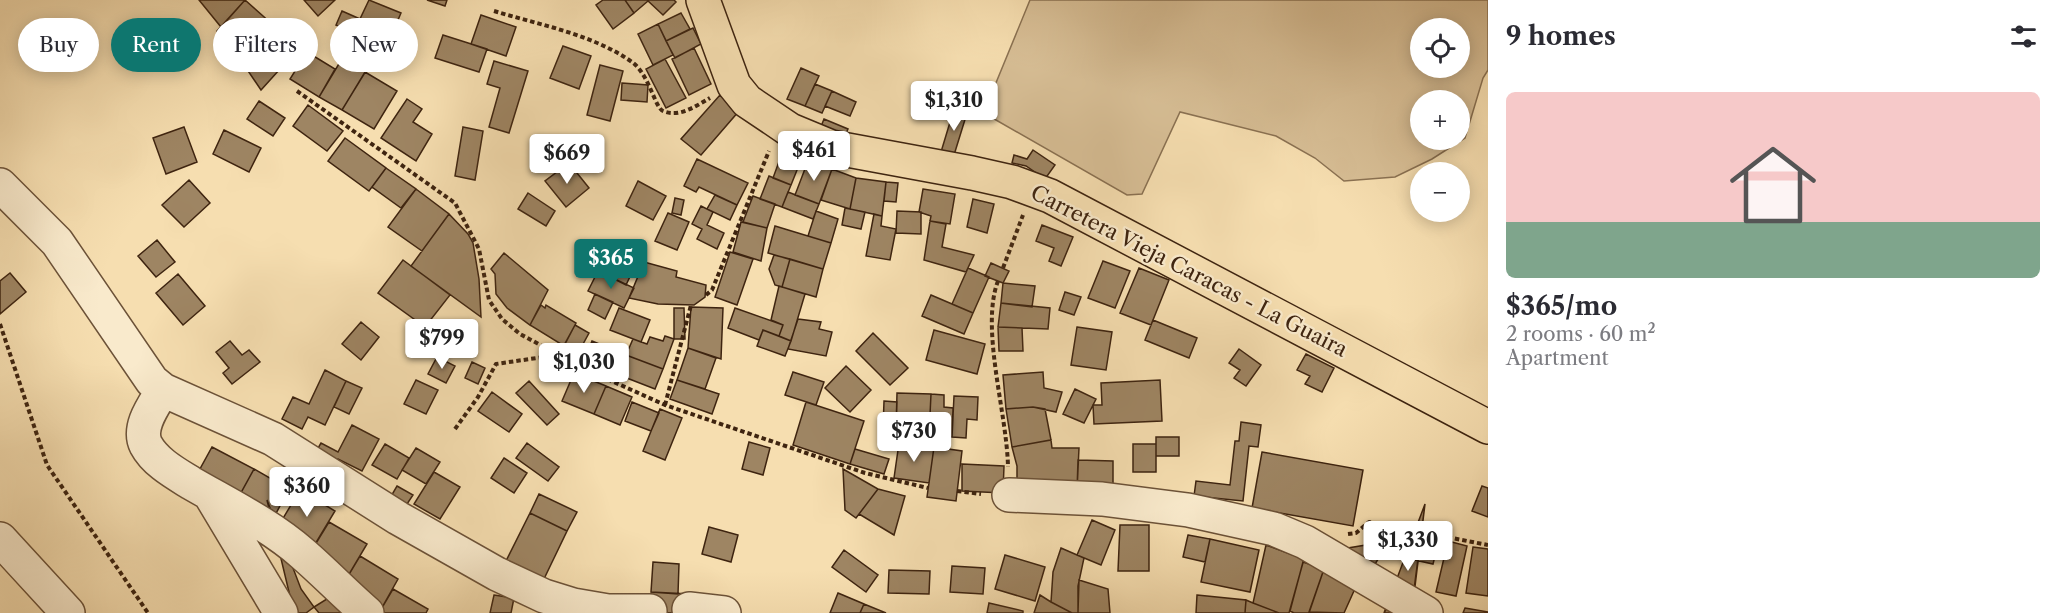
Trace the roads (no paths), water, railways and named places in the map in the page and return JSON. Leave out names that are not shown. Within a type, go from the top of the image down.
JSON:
[{"type":"main road","name":"Carretera Vieja Caracas - La Guaira","points":[[703,0],[734,85],[747,101],[780,123],[831,147],[972,173],[1033,189],[1061,201],[1488,427]]},
{"type":"street","points":[[0,185],[57,242],[152,381],[163,390],[273,439],[398,518],[497,574],[544,596],[573,606],[608,611],[650,611]]},
{"type":"street","points":[[163,390],[146,419],[146,444],[157,460],[303,553],[367,613]]},
{"type":"street","points":[[209,494],[281,613]]},
{"type":"street","points":[[1008,495],[1102,499],[1188,510],[1274,529],[1305,542],[1426,613]]},
{"type":"street","points":[[0,539],[68,613]]},
{"type":"street","points":[[689,609],[724,613]]}]
